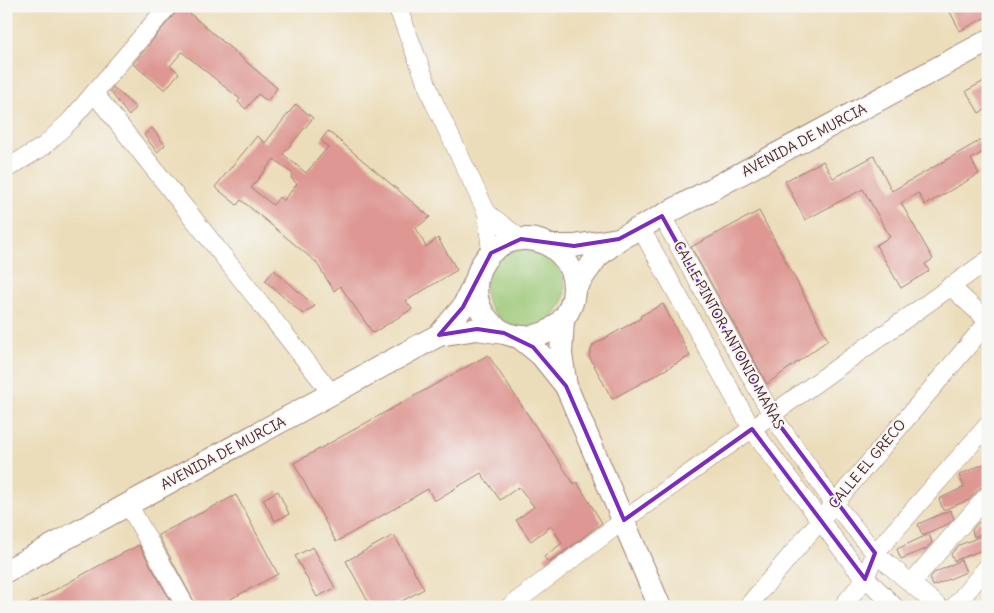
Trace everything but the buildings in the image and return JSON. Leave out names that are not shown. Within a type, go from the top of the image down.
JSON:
[{"type":"main road","name":"AVENIDA DE MURCIA","points":[[574,289],[597,257],[619,239],[988,41]]},
{"type":"main road","points":[[512,335],[536,336],[551,330],[563,320],[569,310],[574,289],[572,272],[563,257],[550,246],[539,241],[521,238],[503,244],[491,253],[478,277],[476,294],[481,310],[491,324],[512,335],[541,355],[566,386]]},
{"type":"main road","name":"AVENIDA DE MURCIA","points":[[550,246],[574,246],[619,239]]},
{"type":"main road","name":"AVENIDA DE MURCIA","points":[[6,571],[333,395],[439,335],[458,315],[478,277]]},
{"type":"main road","points":[[563,320],[561,354],[566,386],[660,607]]},
{"type":"main road","name":"AVENIDA DE MURCIA","points":[[439,335],[477,329],[512,335]]},
{"type":"street","points":[[6,169],[44,146],[94,93],[168,6]]},
{"type":"street","points":[[398,6],[433,100],[487,214],[491,253]]},
{"type":"street","points":[[94,93],[333,395]]},
{"type":"street","points":[[487,214],[521,238]]},
{"type":"street","name":"CALLE PINTOR ANTONIO MAÑAS","points":[[662,216],[772,415],[834,502],[875,553],[938,607]]},
{"type":"street","name":"CALLE PINTOR ANTONIO MAÑAS","points":[[640,227],[752,429],[865,579],[895,607]]},
{"type":"street","points":[[509,607],[624,520],[988,260]]},
{"type":"street","points":[[950,286],[988,321]]},
{"type":"street","name":"CALLE EL GRECO","points":[[748,607],[821,521],[834,502],[988,321]]},
{"type":"street","points":[[842,607],[865,579],[875,553],[988,425]]},
{"type":"street","points":[[911,583],[988,495]]},
{"type":"street","points":[[128,504],[186,607]]},
{"type":"street","points":[[954,607],[988,566]]},
{"type":"highlighted area","points":[[662,216],[772,415],[875,553],[865,579],[752,429],[624,520],[566,386],[533,347],[504,333],[477,329],[439,335],[463,307],[491,253],[521,239],[574,246],[619,239]]},
{"type":"green space","points":[[525,248],[540,251],[553,260],[562,273],[565,288],[562,303],[553,316],[540,325],[525,328],[510,325],[497,316],[488,303],[485,288],[488,273],[497,260],[510,251]]}]
